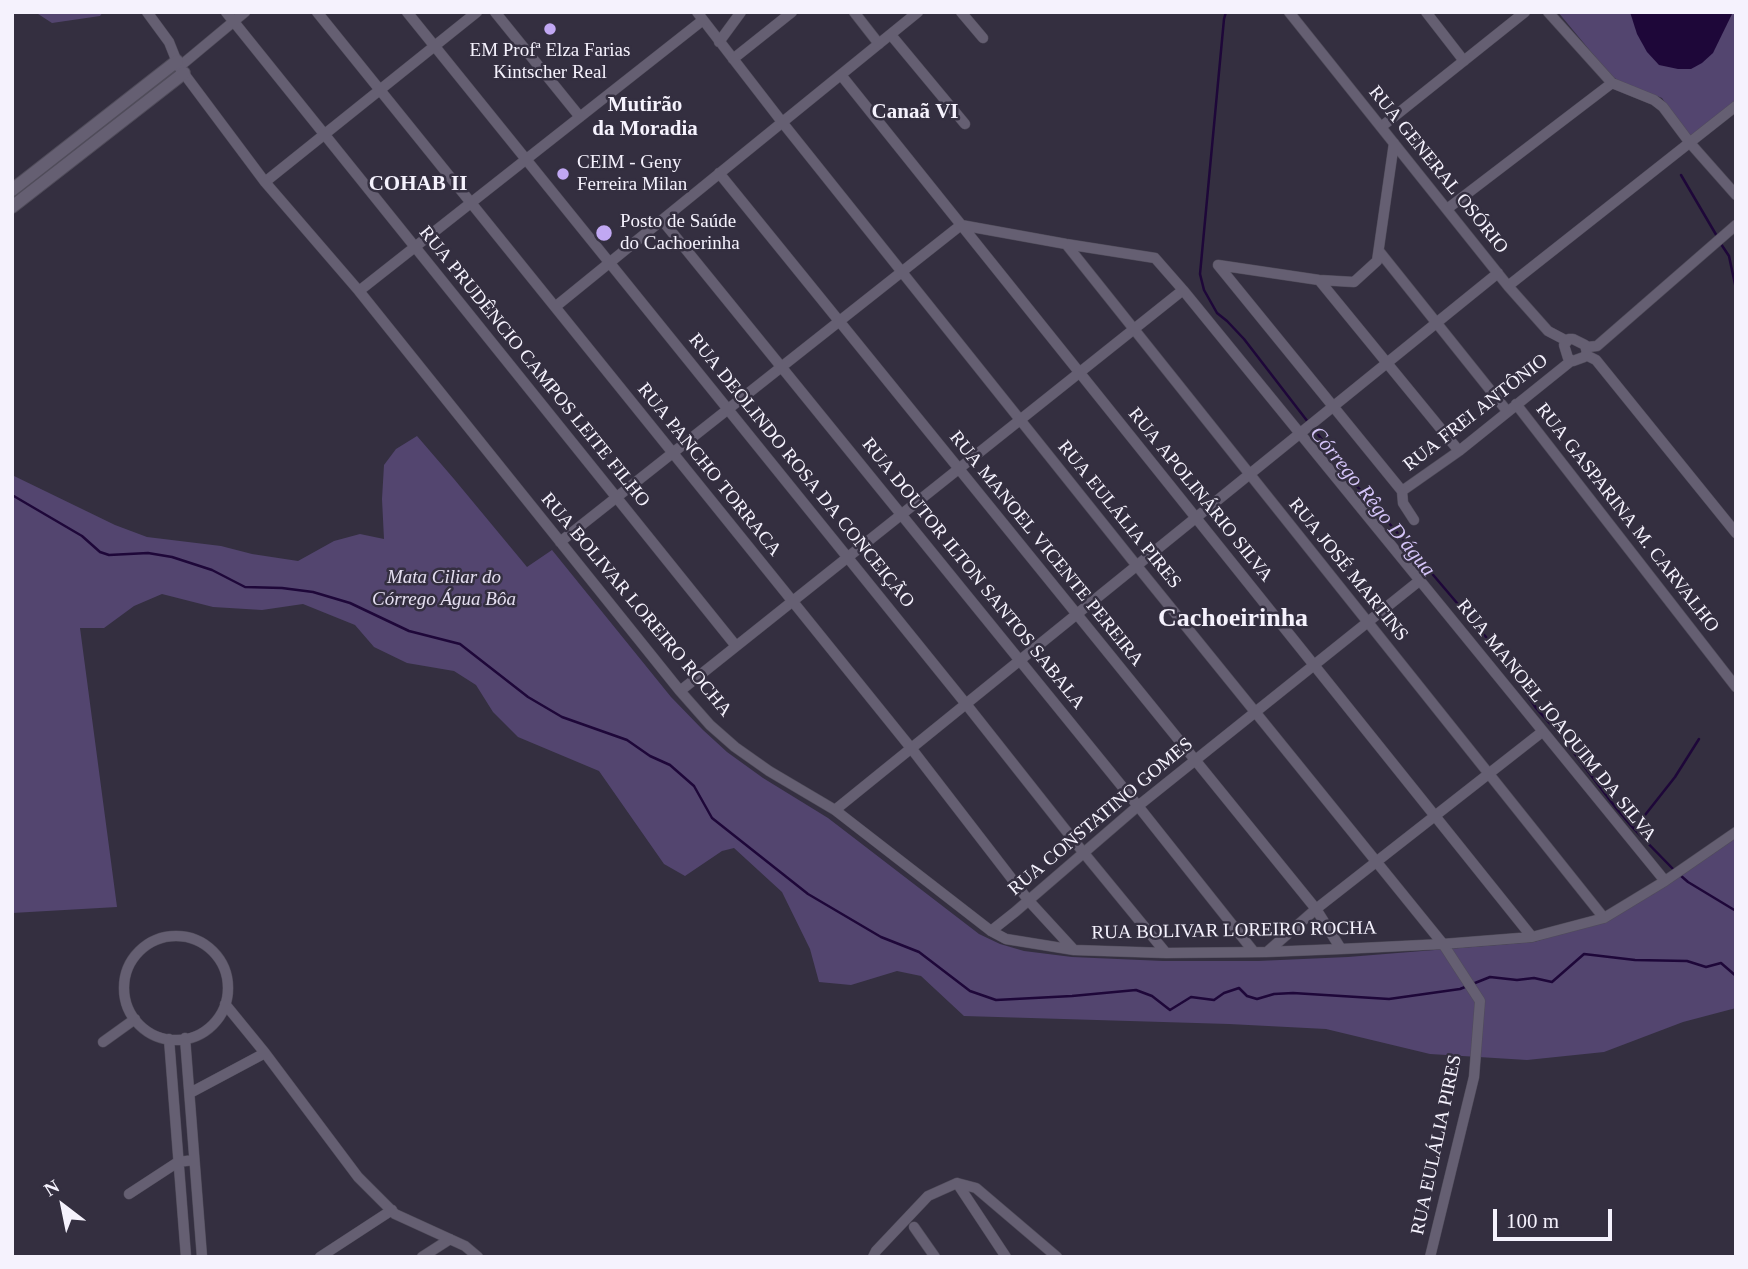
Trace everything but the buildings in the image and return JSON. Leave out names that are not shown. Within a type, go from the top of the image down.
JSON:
[{"type":"street","name":"RUA BOLIVAR LOREIRO ROCHA","points":[[147,12],[169,42],[180,67],[265,182],[359,291],[710,725],[769,771],[835,810],[991,931],[1006,939],[1074,950],[1166,953],[1341,949],[1532,937],[1604,918],[1685,868],[1736,832]]},
{"type":"street","name":"RUA PRUDÊNCIO CAMPOS LEITE FILHO","points":[[226,12],[736,646]]},
{"type":"street","points":[[12,207],[245,12]]},
{"type":"street","name":"RUA PANCHO TORRACA","points":[[317,12],[911,748],[1029,901],[1074,950]]},
{"type":"street","name":"RUA DEOLINDO ROSA DA CONCEIÇÃO","points":[[407,12],[1166,953]]},
{"type":"street","points":[[265,182],[477,12]]},
{"type":"street","points":[[495,12],[580,117]]},
{"type":"street","points":[[719,41],[741,12]]},
{"type":"street","points":[[733,59],[792,12]]},
{"type":"street","points":[[854,12],[879,44]]},
{"type":"street","points":[[555,307],[918,12]]},
{"type":"street","points":[[961,12],[982,38]]},
{"type":"street","name":"RUA GENERAL OSÓRIO","points":[[1289,12],[1508,286],[1548,331],[1567,341]]},
{"type":"street","points":[[1426,12],[1464,61]]},
{"type":"street","points":[[1381,127],[1525,12]]},
{"type":"street","points":[[1548,12],[1612,83],[1654,100],[1663,107],[1736,195]]},
{"type":"street","points":[[359,291],[580,117],[700,16]]},
{"type":"street","name":"RUA EULÁLIA PIRES","points":[[700,16],[1137,566],[1443,944],[1480,1001],[1474,1077],[1430,1257]]},
{"type":"street","points":[[891,35],[964,124]]},
{"type":"street","points":[[12,190],[180,67]]},
{"type":"street","name":"RUA APOLINÁRIO SILVA","points":[[841,75],[1532,937]]},
{"type":"street","points":[[1447,209],[1612,83]]},
{"type":"street","points":[[1508,286],[1736,106]]},
{"type":"street","points":[[1394,143],[1377,261],[1354,282],[1319,280],[1218,265],[1402,491],[1403,503],[1414,520]]},
{"type":"street","name":"RUA MANOEL VICENTE PEREIRA","points":[[719,173],[1316,909],[1341,949]]},
{"type":"street","name":"RUA DOUTOR ILTON SANTOS SABALA","points":[[662,220],[1254,952]]},
{"type":"street","points":[[560,542],[961,225],[1066,244]]},
{"type":"street","points":[[1736,225],[1597,346],[1586,351],[1571,361],[1564,348],[1567,341],[1573,339],[1585,345],[1586,351],[1596,359],[1736,533]]},
{"type":"street","name":"RUA MANOEL JOAQUIM DA SILVA","points":[[1066,244],[1155,258],[1302,433],[1542,732],[1669,878]]},
{"type":"street","name":"RUA JOSÉ MARTINS","points":[[1066,244],[1604,918]]},
{"type":"street","name":"RUA GASPARINA M. CARVALHO","points":[[1379,251],[1511,408],[1736,687]]},
{"type":"street","points":[[835,810],[1498,273]]},
{"type":"street","points":[[1319,280],[1458,451]]},
{"type":"street","points":[[680,691],[1183,290]]},
{"type":"street","name":"RUA FREI ANTÔNIO","points":[[1402,491],[1458,451],[1571,361]]},
{"type":"street","points":[[1256,712],[1419,581]]},
{"type":"street","name":"RUA CONSTATINO GOMES","points":[[991,931],[1138,806],[1256,712]]},
{"type":"street","points":[[1266,952],[1316,909],[1542,732]]},
{"type":"street","points":[[187,936],[216,953],[225,968],[228,984],[225,1004],[220,1016],[208,1029],[192,1037],[157,1037],[141,1027],[130,1014],[124,997],[124,979],[130,962],[141,949],[155,940],[187,936]]},
{"type":"street","points":[[225,1004],[358,1177],[395,1214],[465,1246],[478,1257]]},
{"type":"street","points":[[103,1042],[135,1019]]},
{"type":"street","points":[[185,1038],[202,1257]]},
{"type":"street","points":[[169,1039],[186,1257]]},
{"type":"street","points":[[190,1093],[265,1053]]},
{"type":"street","points":[[129,1194],[178,1162],[194,1160]]},
{"type":"street","points":[[957,1184],[1006,1257]]},
{"type":"street","points":[[873,1257],[928,1196],[957,1184],[976,1188],[1057,1257]]},
{"type":"street","points":[[320,1257],[392,1210]]},
{"type":"street","points":[[914,1227],[935,1257]]},
{"type":"street","points":[[422,1257],[450,1239]]},
{"type":"green space","points":[[35,12],[103,12],[100,16],[52,23]]},
{"type":"green space","points":[[1558,12],[1736,12],[1736,103],[1690,140],[1662,98],[1611,76]]},
{"type":"green space","name":"Mata Ciliar do Córrego Água Bôa","points":[[417,436],[527,567],[552,550],[671,697],[727,752],[828,818],[979,934],[1000,944],[1024,951],[1072,957],[1258,961],[1348,957],[1534,942],[1606,920],[1736,837],[1736,1008],[1683,1022],[1604,1052],[1527,1060],[1430,1054],[1326,1029],[964,1016],[921,976],[897,971],[851,985],[819,982],[810,949],[782,892],[734,848],[722,851],[685,876],[664,864],[599,771],[518,737],[493,712],[476,685],[454,671],[407,663],[374,647],[355,625],[303,604],[262,610],[213,607],[162,594],[134,606],[104,628],[80,628],[117,907],[12,913],[12,475],[115,525],[147,537],[221,546],[298,561],[334,541],[360,534],[384,539],[384,465],[396,449]]},
{"type":"shaded area","points":[[1630,12],[1733,12],[1713,53],[1691,69],[1678,69],[1659,65],[1647,52],[1637,34]]},
{"type":"waterway","name":"Córrego Rêgo D'água","points":[[1226,12],[1200,274],[1204,290],[1217,313],[1244,339],[1308,422]]},
{"type":"waterway","points":[[1681,175],[1718,238]]},
{"type":"waterway","points":[[1721,244],[1729,256],[1736,289]]},
{"type":"waterway","name":"Córrego Rêgo D'água","points":[[1312,427],[1351,480],[1497,650],[1536,708],[1616,808],[1675,871]]},
{"type":"waterway","points":[[12,495],[82,536],[100,552],[109,555],[148,553],[172,557],[212,570],[245,587],[313,592],[350,603],[409,631],[460,644],[528,697],[562,717],[627,740],[650,756],[670,765],[694,786],[712,818],[808,894],[881,937],[919,952],[970,991],[996,1000],[1136,990],[1152,996],[1170,1010],[1191,997],[1214,1000],[1239,988],[1247,996],[1257,999],[1274,994],[1293,993],[1389,999],[1460,989],[1490,977],[1517,980],[1534,978],[1552,982],[1584,954],[1635,960],[1687,961],[1706,967],[1721,963],[1736,976]]},
{"type":"waterway","points":[[1634,829],[1675,777],[1699,739]]},
{"type":"waterway","name":"Córrego Rêgo D'água","points":[[1680,875],[1736,911]]},
{"type":"place","name":"EM Profª Elza Farias Kintscher Real","points":[[550,29]]},
{"type":"place","name":"CEIM - Geny Ferreira Milan","points":[[563,174]]},
{"type":"place","name":"Posto de Saúde do Cachoerinha","points":[[604,233]]},
{"type":"district","name":"Canaã VI","points":[[915,113]]},
{"type":"district","name":"Mutirão da Moradia","points":[[645,118]]},
{"type":"district","name":"COHAB II","points":[[418,185]]},
{"type":"district","name":"Cachoeirinha","points":[[1233,619]]}]
